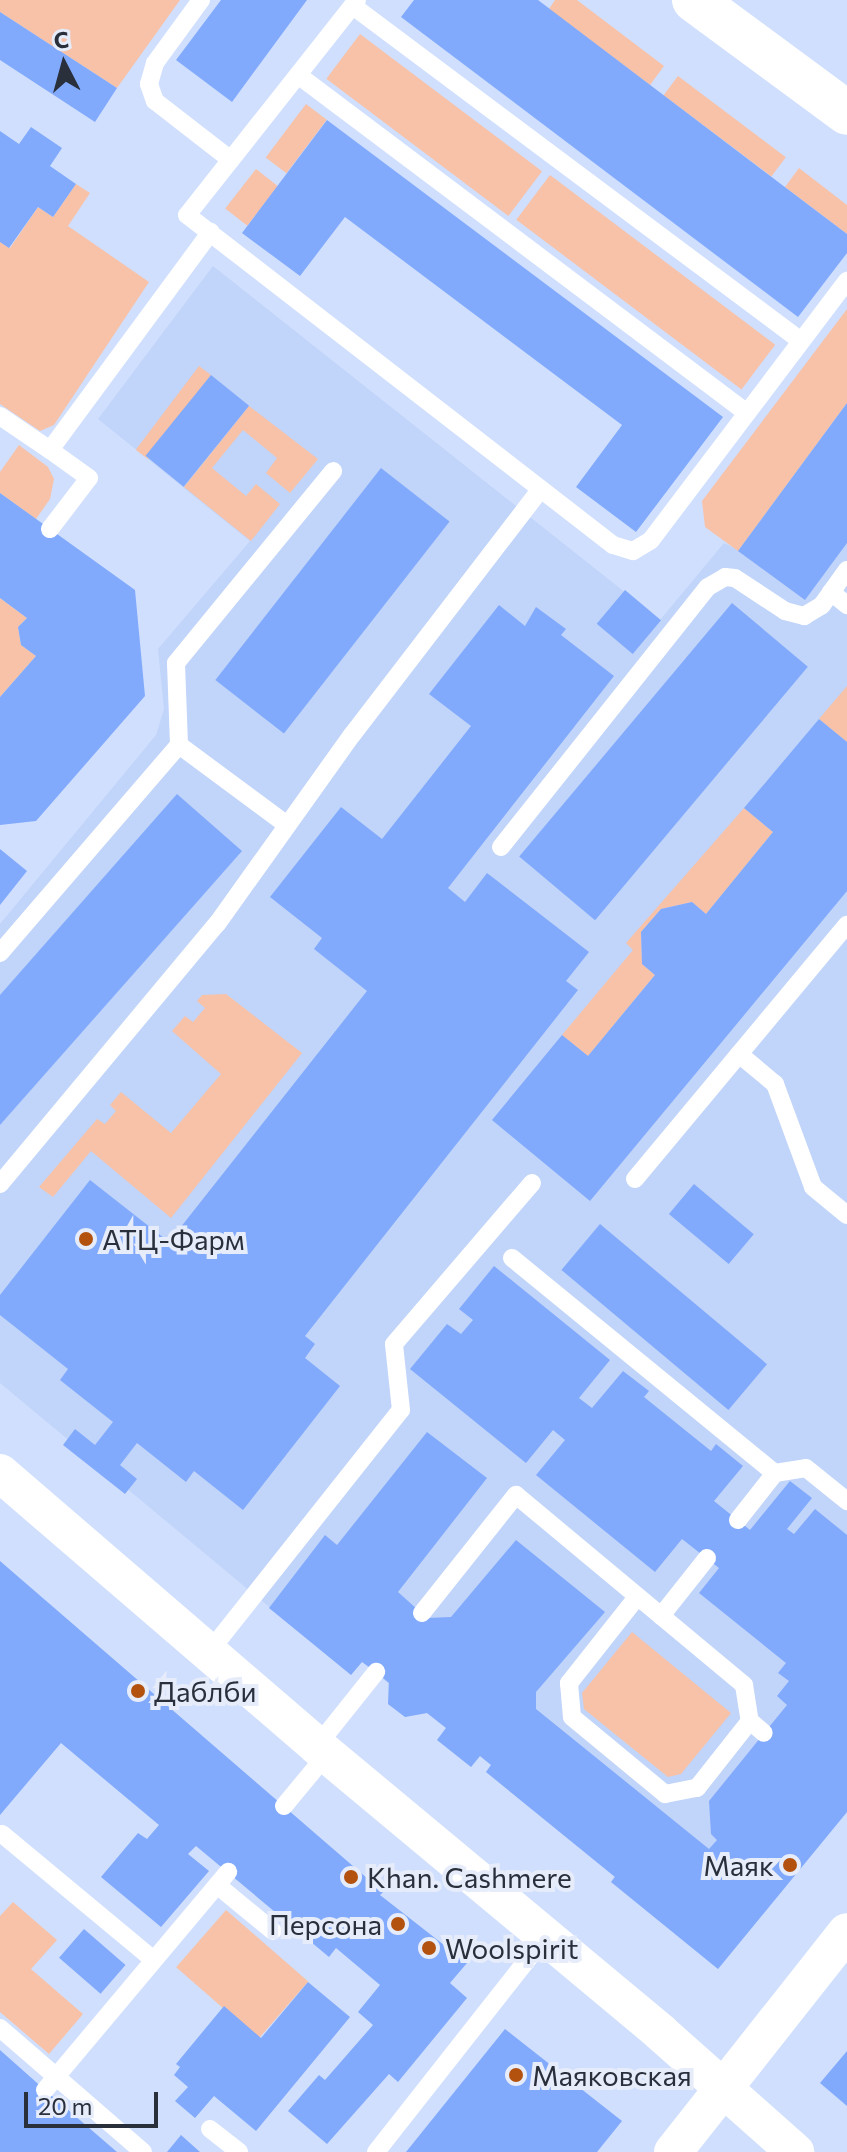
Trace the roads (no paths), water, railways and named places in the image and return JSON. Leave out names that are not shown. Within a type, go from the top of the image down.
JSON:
[{"type":"street","points":[[694,0],[847,113]]},
{"type":"street","points":[[3,1480],[546,1936],[795,2152]]},
{"type":"street","points":[[673,2152],[847,1932]]},
{"type":"lane","points":[[201,0],[155,63],[149,84],[155,101],[231,160]]},
{"type":"lane","points":[[801,341],[355,3],[187,215],[613,545],[633,551],[651,540],[847,281]]},
{"type":"lane","points":[[298,75],[747,413]]},
{"type":"lane","points":[[50,450],[211,232]]},
{"type":"lane","points":[[0,416],[89,478],[50,529]]},
{"type":"lane","points":[[0,953],[179,745],[176,663],[333,471]]},
{"type":"lane","points":[[0,1184],[217,924],[287,825],[541,489]]},
{"type":"lane","points":[[501,847],[708,587],[725,577],[735,578],[794,616],[814,612],[847,570]]},
{"type":"lane","points":[[831,592],[847,605]]},
{"type":"lane","points":[[179,745],[287,825]]},
{"type":"lane","points":[[635,1179],[847,925]]},
{"type":"lane","points":[[739,1054],[775,1084],[813,1187],[847,1215]]},
{"type":"lane","points":[[209,1652],[401,1410],[394,1344],[532,1183]]},
{"type":"lane","points":[[512,1258],[775,1473]]},
{"type":"lane","points":[[738,1520],[775,1473],[806,1468],[847,1501]]},
{"type":"lane","points":[[422,1613],[516,1495],[744,1685],[757,1727],[697,1788],[665,1794],[572,1717],[569,1683],[637,1597]]},
{"type":"lane","points":[[661,1616],[707,1558]]},
{"type":"lane","points":[[284,1806],[376,1672]]},
{"type":"lane","points":[[2,1834],[154,1960]]},
{"type":"lane","points":[[51,2083],[222,1878],[273,1931]]},
{"type":"lane","points":[[376,2152],[546,1936]]},
{"type":"lane","points":[[0,2028],[51,2083],[143,2152]]},
{"type":"lane","points":[[210,2129],[239,2152]]},
{"type":"place","name":"АТЦ-Фарм","points":[[86,1239]]},
{"type":"place","name":"Даблби","points":[[138,1691]]},
{"type":"place","name":"Маяк","points":[[790,1865]]},
{"type":"place","name":"Khan. Cashmere","points":[[351,1877]]},
{"type":"place","name":"Персона","points":[[398,1924]]},
{"type":"place","name":"Woolspirit","points":[[429,1948]]},
{"type":"place","name":"Маяковская","points":[[516,2075]]}]
